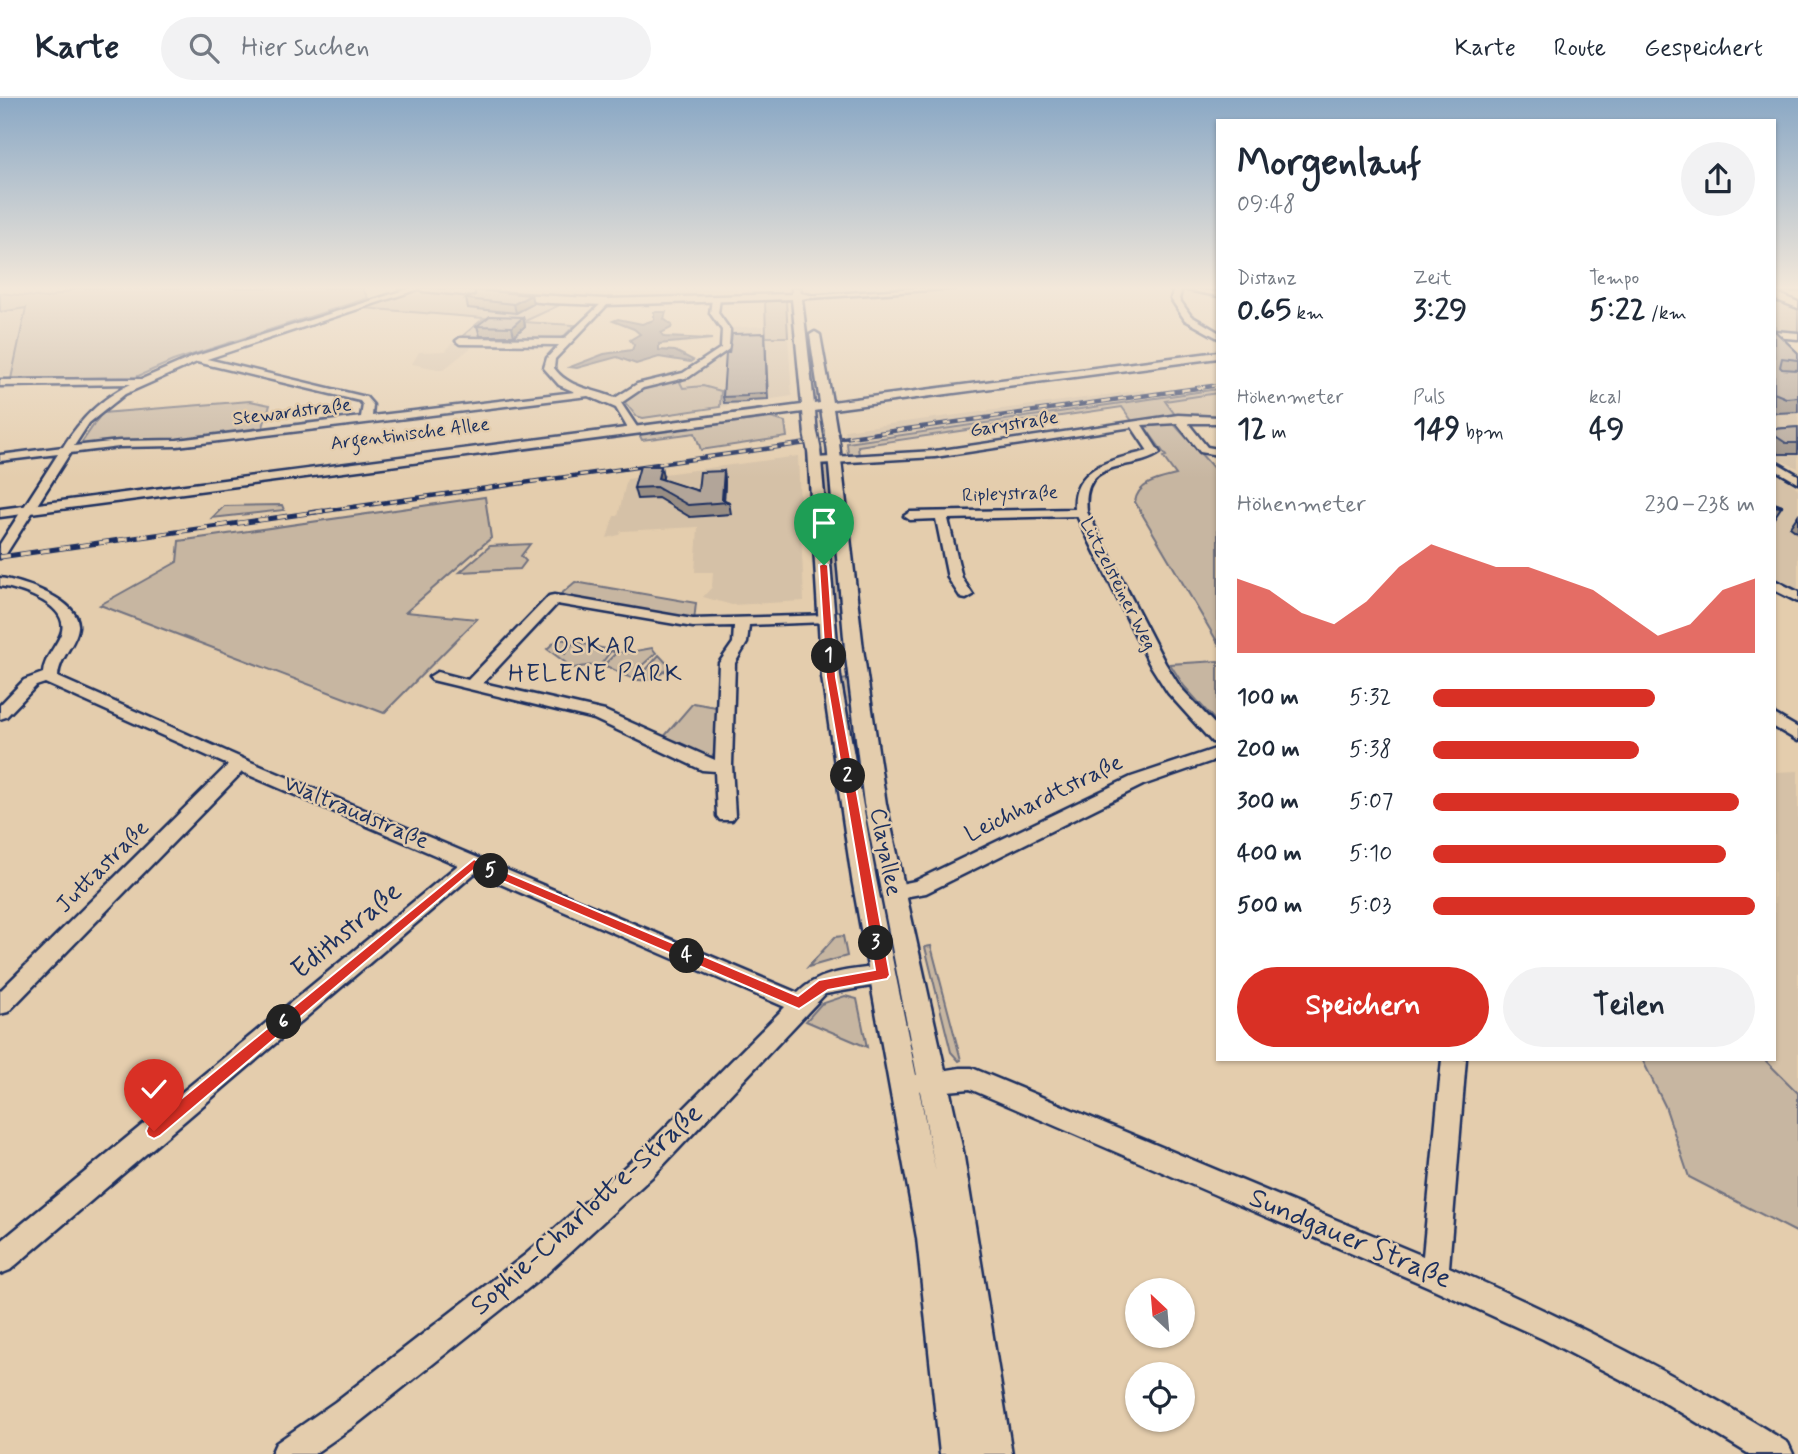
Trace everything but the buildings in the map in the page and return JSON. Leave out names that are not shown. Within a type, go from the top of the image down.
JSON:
[{"type":"main road","name":"Clayallee","points":[[802,351],[833,688],[883,975],[919,1083],[948,1150],[993,1454]]},
{"type":"main road","name":"Clayallee","points":[[818,351],[835,461],[854,649],[875,804],[893,892],[919,1083],[933,1238],[959,1454]]},
{"type":"main road","name":"Argentinische Allee","points":[[0,506],[31,505],[826,401],[1216,353]]},
{"type":"main road","name":"Argentinische Allee","points":[[0,513],[31,505]]},
{"type":"street","points":[[2,551],[66,450],[92,415],[112,398],[141,381],[220,351]]},
{"type":"street","points":[[557,351],[551,358],[549,368],[558,380],[621,407],[632,427]]},
{"type":"street","points":[[614,403],[640,386],[686,374],[721,351]]},
{"type":"street","points":[[196,359],[363,399],[368,405],[366,421]]},
{"type":"street","points":[[0,383],[141,381]]},
{"type":"street","name":"Stewardstraße","points":[[0,458],[119,444],[177,443],[587,393]]},
{"type":"street","points":[[1178,418],[1204,450],[1216,452]]},
{"type":"street","name":"Garystraße","points":[[813,448],[835,461],[935,454],[1178,418],[1216,420]]},
{"type":"street","name":"Lützelsteiner Weg","points":[[1135,423],[1155,453],[1117,462],[1091,474],[1078,494],[1081,512],[1157,663],[1174,690],[1216,736]]},
{"type":"street","points":[[1776,465],[1793,471],[1798,481]]},
{"type":"street","name":"Ripleystraße","points":[[910,516],[1081,512]]},
{"type":"street","name":"Ripleystraße","points":[[941,516],[955,578],[966,596]]},
{"type":"street","points":[[0,582],[54,601],[68,612],[71,618],[69,634],[49,676],[30,682],[0,714]]},
{"type":"street","points":[[1776,585],[1798,598]]},
{"type":"street","points":[[472,685],[554,599],[693,623],[827,618]]},
{"type":"street","points":[[726,816],[723,765],[727,663],[740,643],[742,622]]},
{"type":"street","name":"Waltraudstraße","points":[[49,676],[50,679],[240,764],[799,1003]]},
{"type":"street","points":[[438,677],[599,715],[708,766],[723,765]]},
{"type":"street","points":[[1783,724],[1798,736]]},
{"type":"street","name":"Leichhardtstraße","points":[[893,892],[919,888],[1137,781],[1216,754]]},
{"type":"street","name":"Juttastraße","points":[[0,1005],[240,764]]},
{"type":"street","name":"Edithstraße","points":[[0,1260],[474,863]]},
{"type":"street","name":"Sophie-Charlotte-Straße","points":[[287,1454],[346,1413],[535,1265],[645,1166],[741,1069],[799,1003],[824,984],[883,975]]},
{"type":"street","points":[[1435,1274],[1454,1061]]},
{"type":"street","name":"Sundgauer Straße","points":[[919,1083],[960,1077],[972,1079],[1435,1274],[1557,1328],[1638,1369],[1777,1454]]},
{"type":"shaded area","points":[[0,351],[17,351],[12,375],[0,376]]},
{"type":"shaded area","points":[[17,351],[203,351],[136,377],[11,379]]},
{"type":"shaded area","points":[[466,351],[443,370],[412,364],[419,352]]},
{"type":"shaded area","points":[[676,351],[693,360],[690,362],[659,357],[636,364],[617,357],[577,368],[570,367],[604,354]]},
{"type":"shaded area","points":[[725,351],[789,351],[792,396],[720,407],[721,391],[703,386],[683,388],[679,382]]},
{"type":"shaded area","points":[[688,376],[680,382],[683,388],[703,386],[721,391],[720,407],[643,418],[636,416],[624,401],[642,388]]},
{"type":"shaded area","points":[[1776,381],[1798,382],[1798,468],[1776,458]]},
{"type":"shaded area","points":[[1216,389],[1216,393],[1165,401],[1176,416],[1132,421],[1122,407],[858,446],[859,456],[848,454],[847,443]]},
{"type":"shaded area","points":[[1144,390],[1154,398],[847,443],[845,430]]},
{"type":"shaded area","points":[[1216,393],[1216,417],[1176,416],[1164,401]]},
{"type":"shaded area","points":[[250,401],[270,405],[262,430],[179,441],[80,445],[102,413]]},
{"type":"shaded area","points":[[771,418],[785,422],[787,437],[701,450],[695,433],[642,440],[639,434]]},
{"type":"shaded area","points":[[1173,423],[1216,471],[1216,640],[1135,502],[1140,490],[1145,486],[1176,475],[1145,427]]},
{"type":"shaded area","points":[[798,456],[804,601],[732,605],[703,597],[712,587],[713,572],[695,572],[698,527],[621,531],[619,535],[607,538],[614,516],[618,516],[627,479]]},
{"type":"shaded area","points":[[830,466],[842,611],[835,611],[822,467]]},
{"type":"shaded area","points":[[1776,475],[1785,476],[1798,489],[1798,592],[1776,579]]},
{"type":"shaded area","points":[[485,497],[491,538],[406,612],[477,619],[384,713],[100,605],[177,562],[179,541]]},
{"type":"shaded area","points":[[282,505],[284,510],[212,518],[224,506]]},
{"type":"shaded area","points":[[530,544],[521,556],[526,561],[520,569],[460,572],[490,546]]},
{"type":"shaded area","points":[[575,582],[696,603],[694,621],[560,595]]},
{"type":"shaded area","points":[[558,639],[572,641],[560,652],[565,654],[574,642],[625,653],[652,648],[656,653],[638,669],[645,671],[659,655],[670,667],[653,678],[638,680],[604,665],[616,653],[611,651],[601,664],[573,668],[547,649]]},
{"type":"shaded area","points":[[1216,661],[1216,722],[1184,686],[1170,664]]},
{"type":"shaded area","points":[[848,679],[862,775],[896,942],[885,944],[855,777],[841,680]]},
{"type":"shaded area","points":[[693,703],[716,707],[716,754],[708,758],[663,738]]},
{"type":"shaded area","points":[[1798,771],[1798,1093],[1766,1061],[1776,1061],[1776,772]]},
{"type":"shaded area","points":[[843,936],[847,956],[808,967],[835,937]]},
{"type":"shaded area","points":[[931,946],[961,1060],[959,1061],[951,1052],[925,947]]},
{"type":"shaded area","points":[[845,996],[857,999],[867,1047],[806,1021],[821,1004]]},
{"type":"shaded area","points":[[1643,1061],[1766,1061],[1798,1093],[1798,1233],[1689,1177],[1665,1106]]},
{"type":"railway","points":[[1209,386],[1216,385]]},
{"type":"railway","points":[[310,513],[1209,386]]},
{"type":"railway","points":[[1199,388],[1209,386]]},
{"type":"railway","points":[[0,557],[323,511]]},
{"type":"district","name":"OSKAR HELENE PARK","points":[[596,660]]},
{"type":"route","points":[[154,1131],[474,863],[799,1003],[824,984],[883,975],[864,879],[831,677],[824,565]]}]
